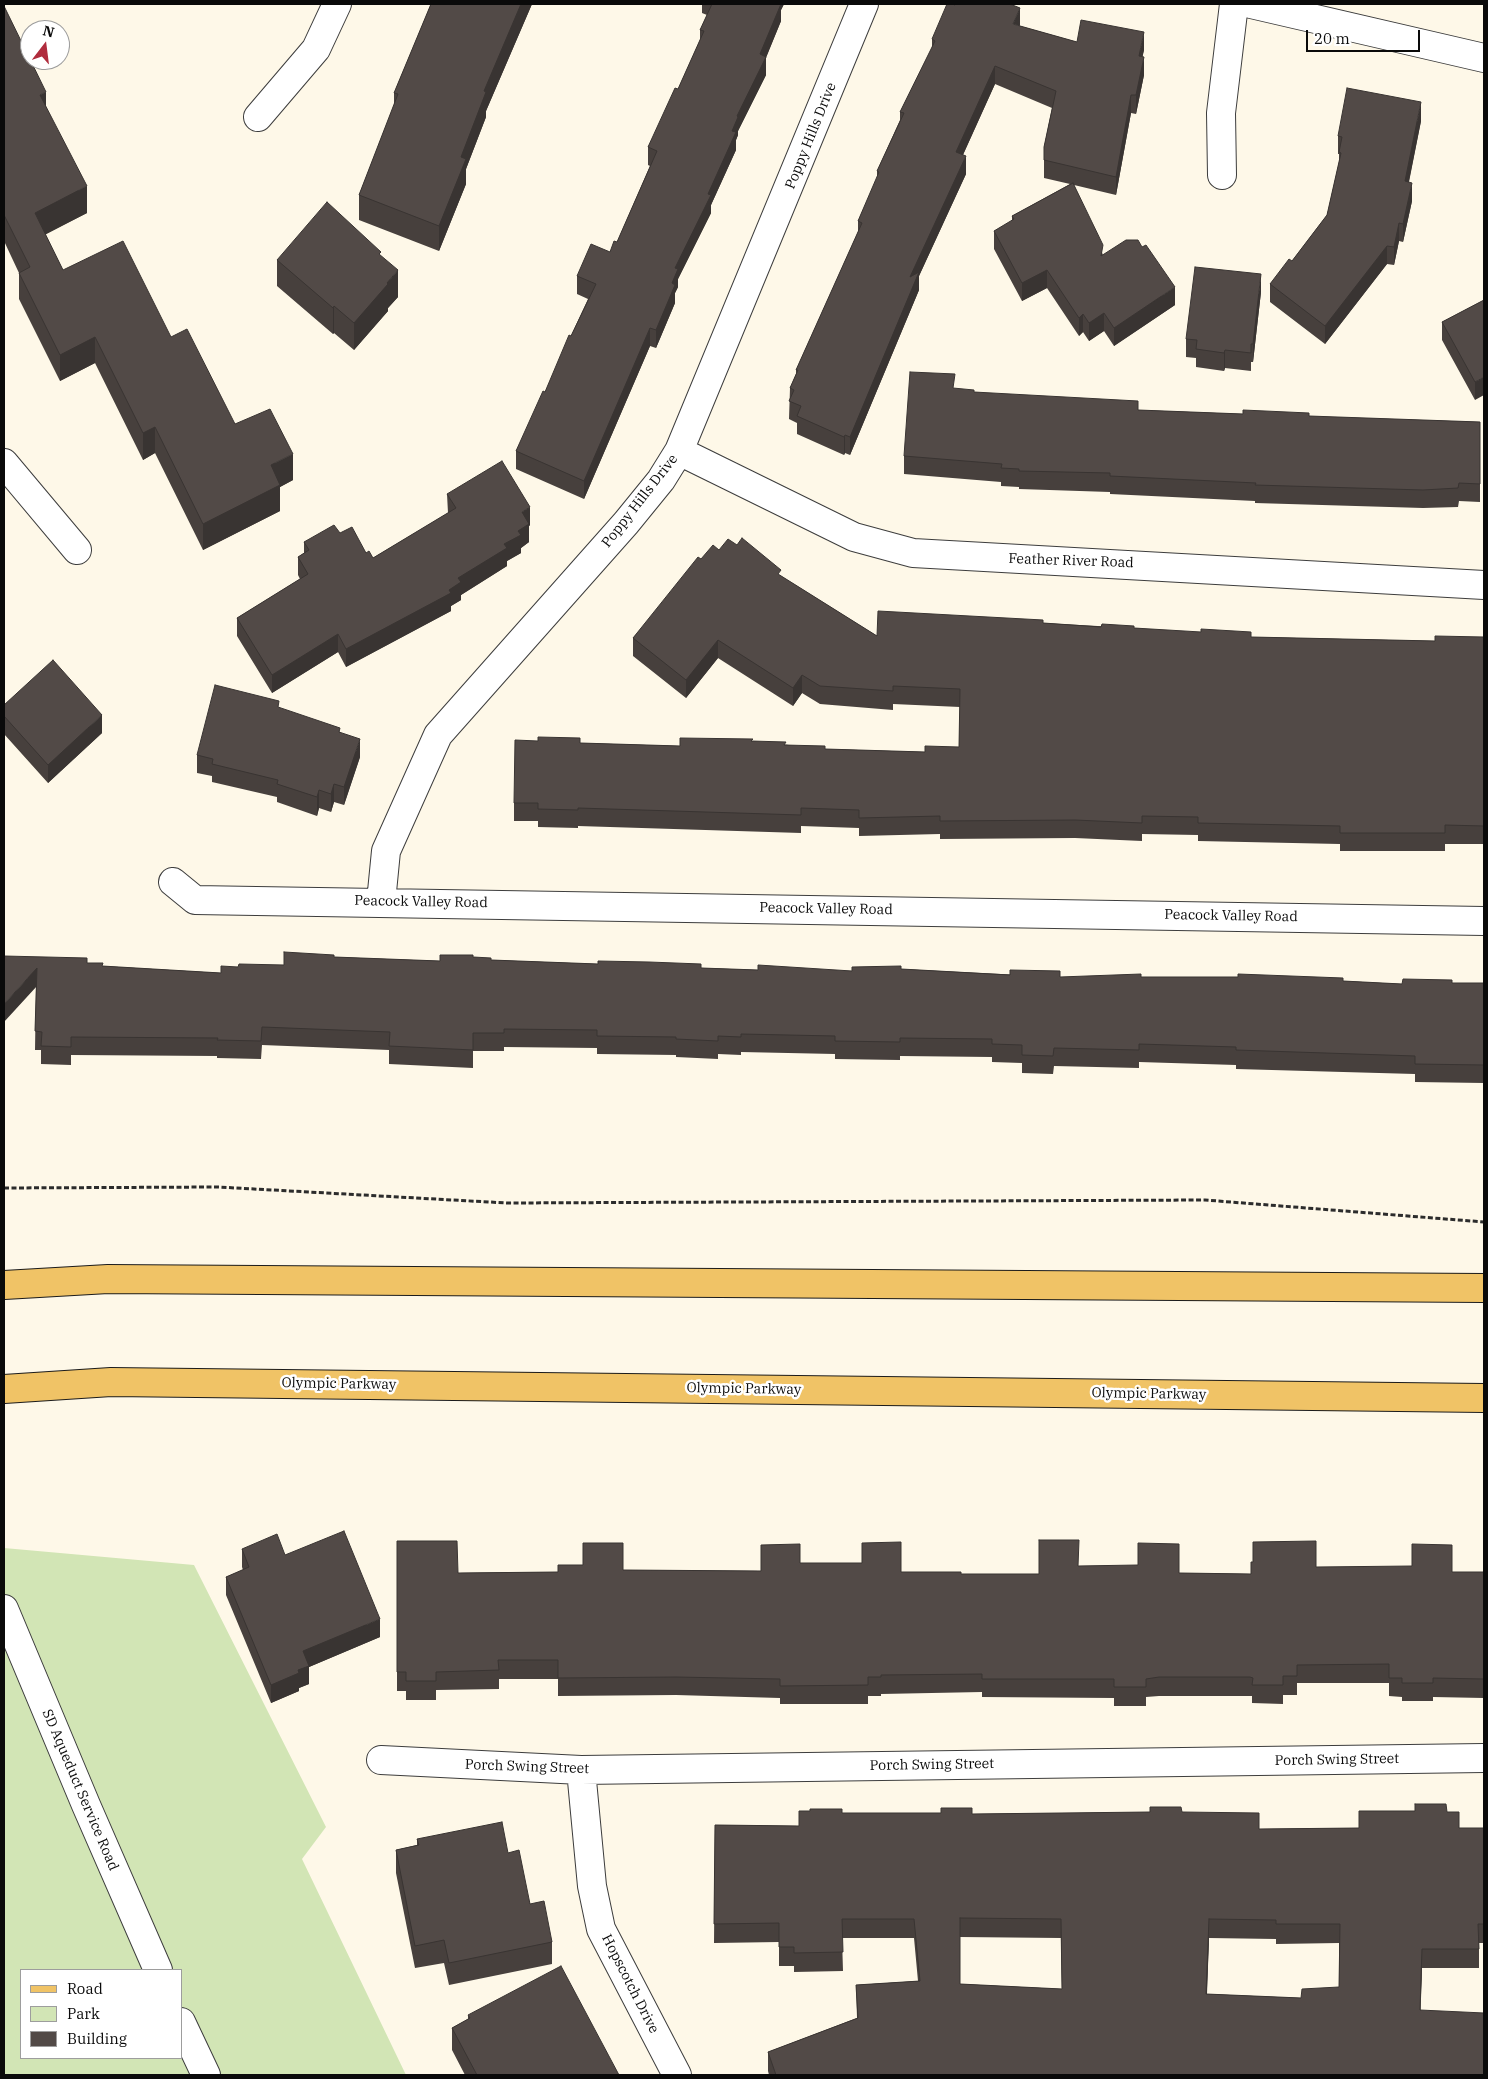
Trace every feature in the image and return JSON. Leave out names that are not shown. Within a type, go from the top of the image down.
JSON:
[{"type":"main road","points":[[4,1285],[118,1279],[1484,1288]]},
{"type":"main road","name":"Olympic Parkway","points":[[4,1388],[111,1382],[1484,1398]]},
{"type":"street","points":[[258,117],[316,49],[337,4]]},
{"type":"street","name":"Poppy Hills Drive","points":[[381,902],[386,851],[438,734],[626,523],[661,480],[680,451],[864,4]]},
{"type":"street","points":[[1222,175],[1221,113],[1234,4]]},
{"type":"street","points":[[1250,4],[1484,58]]},
{"type":"street","name":"Feather River Road","points":[[680,451],[854,537],[913,553],[1484,584]]},
{"type":"street","points":[[4,463],[77,550]]},
{"type":"street","name":"Peacock Valley Road","points":[[173,882],[195,900],[1484,921]]},
{"type":"street","name":"SD Aqueduct Service Road","points":[[4,1609],[158,1969]]},
{"type":"street","name":"Porch Swing Street","points":[[381,1760],[581,1770],[1484,1758]]},
{"type":"street","name":"Hopscotch Drive","points":[[581,1770],[592,1886],[602,1929],[677,2075]]},
{"type":"street","points":[[182,2024],[206,2075]]},
{"type":"path","points":[[4,1188],[218,1186],[506,1203],[1205,1200],[1484,1222]]},
{"type":"green space","points":[[4,1548],[194,1565],[326,1827],[302,1859],[406,2075],[4,2075]]},
{"type":"building","points":[[431,4],[521,4],[484,91],[486,92],[461,157],[466,159],[439,226],[359,195],[398,94],[394,93]]},
{"type":"building","points":[[712,4],[781,4],[760,54],[766,57],[737,116],[732,131],[736,132],[708,194],[711,195],[675,268],[678,269],[672,283],[675,285],[656,330],[650,328],[584,481],[516,451],[543,391],[545,392],[569,335],[571,336],[596,284],[577,276],[591,244],[610,252],[614,241],[617,242],[657,151],[648,147],[675,88],[678,89],[704,31],[700,30]]},
{"type":"building","points":[[947,4],[1010,4],[1020,8],[1013,24],[1077,42],[1081,20],[1144,32],[1139,56],[1144,57],[1136,95],[1131,95],[1116,177],[1044,160],[1044,147],[1056,91],[995,66],[956,152],[966,156],[910,277],[919,272],[850,437],[845,435],[844,437],[797,416],[801,406],[789,401],[794,390],[790,388],[798,370],[796,370],[862,223],[858,221],[879,172],[877,171],[904,113],[900,112],[935,41],[932,39]]},
{"type":"building","points":[[4,6],[20,39],[20,70],[35,70],[46,92],[40,95],[87,186],[35,213],[63,270],[123,241],[171,337],[187,329],[235,424],[270,409],[293,454],[271,465],[280,485],[203,524],[155,427],[143,433],[95,337],[60,355],[19,273],[30,267],[4,215]]},
{"type":"building","points":[[1347,88],[1421,102],[1405,181],[1412,183],[1403,224],[1399,223],[1394,247],[1387,246],[1325,326],[1270,284],[1289,259],[1292,261],[1327,215],[1341,153],[1339,152],[1342,137],[1338,136]]},
{"type":"building","points":[[1073,183],[1103,245],[1101,256],[1126,240],[1138,240],[1142,247],[1146,245],[1175,287],[1114,328],[1104,313],[1089,323],[1083,314],[1079,318],[1047,270],[1022,283],[994,231],[1014,219],[1012,216]]},
{"type":"building","points":[[327,202],[381,252],[379,254],[398,270],[354,323],[334,306],[333,308],[277,260]]},
{"type":"building","points":[[1195,267],[1261,274],[1251,353],[1225,350],[1224,353],[1196,349],[1197,340],[1186,339]]},
{"type":"building","points":[[1484,300],[1484,377],[1475,382],[1442,322]]},
{"type":"building","points":[[910,372],[955,374],[953,388],[974,390],[974,392],[1138,401],[1138,410],[1243,414],[1243,410],[1309,413],[1309,416],[1480,422],[1480,484],[1459,483],[1458,488],[1423,490],[1255,485],[1256,483],[1110,476],[1110,473],[1019,471],[1019,469],[1001,468],[1002,464],[904,456]]},
{"type":"building","points":[[502,461],[530,507],[522,512],[529,524],[518,531],[521,535],[504,544],[507,548],[458,578],[461,582],[449,590],[451,593],[346,649],[338,634],[272,675],[237,618],[308,574],[298,557],[309,550],[304,542],[334,525],[340,533],[352,527],[366,553],[369,551],[373,558],[456,508],[447,494]]},
{"type":"building","points":[[742,538],[781,570],[778,574],[877,636],[878,611],[1043,620],[1043,623],[1101,627],[1102,624],[1201,632],[1201,629],[1251,632],[1251,637],[1435,641],[1435,636],[1484,637],[1484,826],[1445,825],[1445,833],[1340,833],[1340,826],[1198,823],[1198,817],[1142,816],[1142,823],[1075,820],[940,821],[940,816],[859,818],[859,810],[801,808],[801,815],[578,808],[578,810],[538,809],[538,803],[514,803],[515,740],[538,741],[538,737],[580,738],[580,743],[680,746],[680,738],[753,739],[751,741],[786,742],[784,745],[825,746],[825,749],[925,752],[925,746],[959,747],[960,689],[893,686],[893,691],[820,686],[802,675],[793,688],[718,640],[686,680],[633,638],[698,557],[701,559],[713,545],[719,550],[728,539],[737,545]]},
{"type":"building","points":[[53,660],[102,715],[48,765],[4,716],[4,705]]},
{"type":"building","points":[[215,685],[279,701],[278,707],[340,728],[339,732],[360,739],[344,787],[334,784],[331,794],[319,790],[317,797],[277,784],[278,780],[212,764],[213,759],[197,755]]},
{"type":"building","points":[[284,952],[334,955],[334,957],[440,961],[440,955],[473,955],[473,957],[491,958],[491,960],[598,964],[598,961],[649,962],[701,964],[701,968],[758,970],[758,965],[852,971],[852,967],[901,966],[901,969],[1010,975],[1010,970],[1060,971],[1060,977],[1141,974],[1141,977],[1238,977],[1238,974],[1343,978],[1343,981],[1402,984],[1403,979],[1452,980],[1452,983],[1484,983],[1484,1065],[1415,1064],[1415,1056],[1236,1050],[1236,1047],[1139,1044],[1139,1050],[1054,1048],[1053,1056],[1022,1055],[1022,1045],[992,1044],[992,1039],[900,1038],[900,1042],[835,1041],[835,1036],[741,1034],[741,1037],[718,1036],[718,1041],[676,1039],[676,1037],[597,1036],[597,1030],[504,1029],[504,1033],[473,1033],[473,1050],[389,1046],[390,1032],[262,1027],[261,1041],[217,1040],[218,1038],[71,1037],[71,1047],[41,1046],[42,1032],[35,1031],[37,968],[4,1004],[4,956],[87,958],[87,963],[103,963],[102,966],[221,973],[221,966],[238,967],[239,964],[284,965]]},
{"type":"building","points":[[344,1531],[380,1619],[303,1651],[309,1666],[298,1670],[299,1673],[271,1685],[226,1577],[249,1567],[242,1549],[277,1534],[285,1555]]},
{"type":"building","points":[[1039,1540],[1079,1540],[1078,1566],[1138,1565],[1138,1543],[1179,1544],[1179,1573],[1251,1574],[1253,1542],[1316,1541],[1316,1567],[1412,1566],[1412,1544],[1452,1545],[1452,1572],[1484,1572],[1484,1679],[1433,1678],[1433,1683],[1402,1683],[1402,1678],[1389,1678],[1389,1664],[1297,1665],[1297,1676],[1283,1676],[1283,1685],[1252,1685],[1253,1678],[1250,1677],[1159,1677],[1146,1679],[1146,1687],[1114,1687],[1114,1679],[982,1679],[982,1674],[881,1675],[881,1677],[868,1677],[868,1685],[780,1686],[780,1679],[676,1677],[558,1678],[558,1660],[498,1660],[499,1670],[436,1672],[436,1681],[406,1681],[406,1672],[397,1672],[397,1541],[457,1541],[458,1573],[558,1572],[558,1565],[583,1565],[583,1543],[623,1543],[623,1570],[761,1571],[761,1545],[800,1544],[800,1563],[862,1563],[862,1543],[901,1542],[901,1572],[1039,1574]]},
{"type":"building","points":[[1415,1804],[1446,1804],[1447,1812],[1459,1812],[1459,1828],[1484,1828],[1484,1924],[1478,1924],[1479,1949],[1422,1949],[1420,2010],[1484,2013],[1484,2075],[776,2075],[768,2052],[858,2018],[856,1985],[920,1981],[914,1919],[842,1919],[843,1952],[794,1953],[794,1947],[779,1947],[779,1923],[714,1924],[715,1825],[799,1826],[799,1811],[810,1811],[810,1809],[842,1809],[842,1813],[941,1813],[941,1808],[972,1808],[972,1814],[1150,1812],[1150,1807],[1181,1807],[1182,1812],[1259,1813],[1259,1829],[1359,1828],[1359,1811],[1415,1811]],"holes":[[[960,1918],[1061,1919],[1062,1989],[960,1984]],[[1209,1919],[1276,1920],[1276,1924],[1340,1924],[1339,1987],[1302,1989],[1301,1998],[1206,1994]]]},
{"type":"building","points":[[502,1822],[508,1853],[519,1850],[530,1904],[544,1901],[552,1942],[449,1963],[444,1940],[415,1946],[396,1850],[419,1845],[417,1839]]},
{"type":"building","points":[[561,1966],[619,2075],[477,2075],[452,2028],[470,2018],[468,2015]]}]
